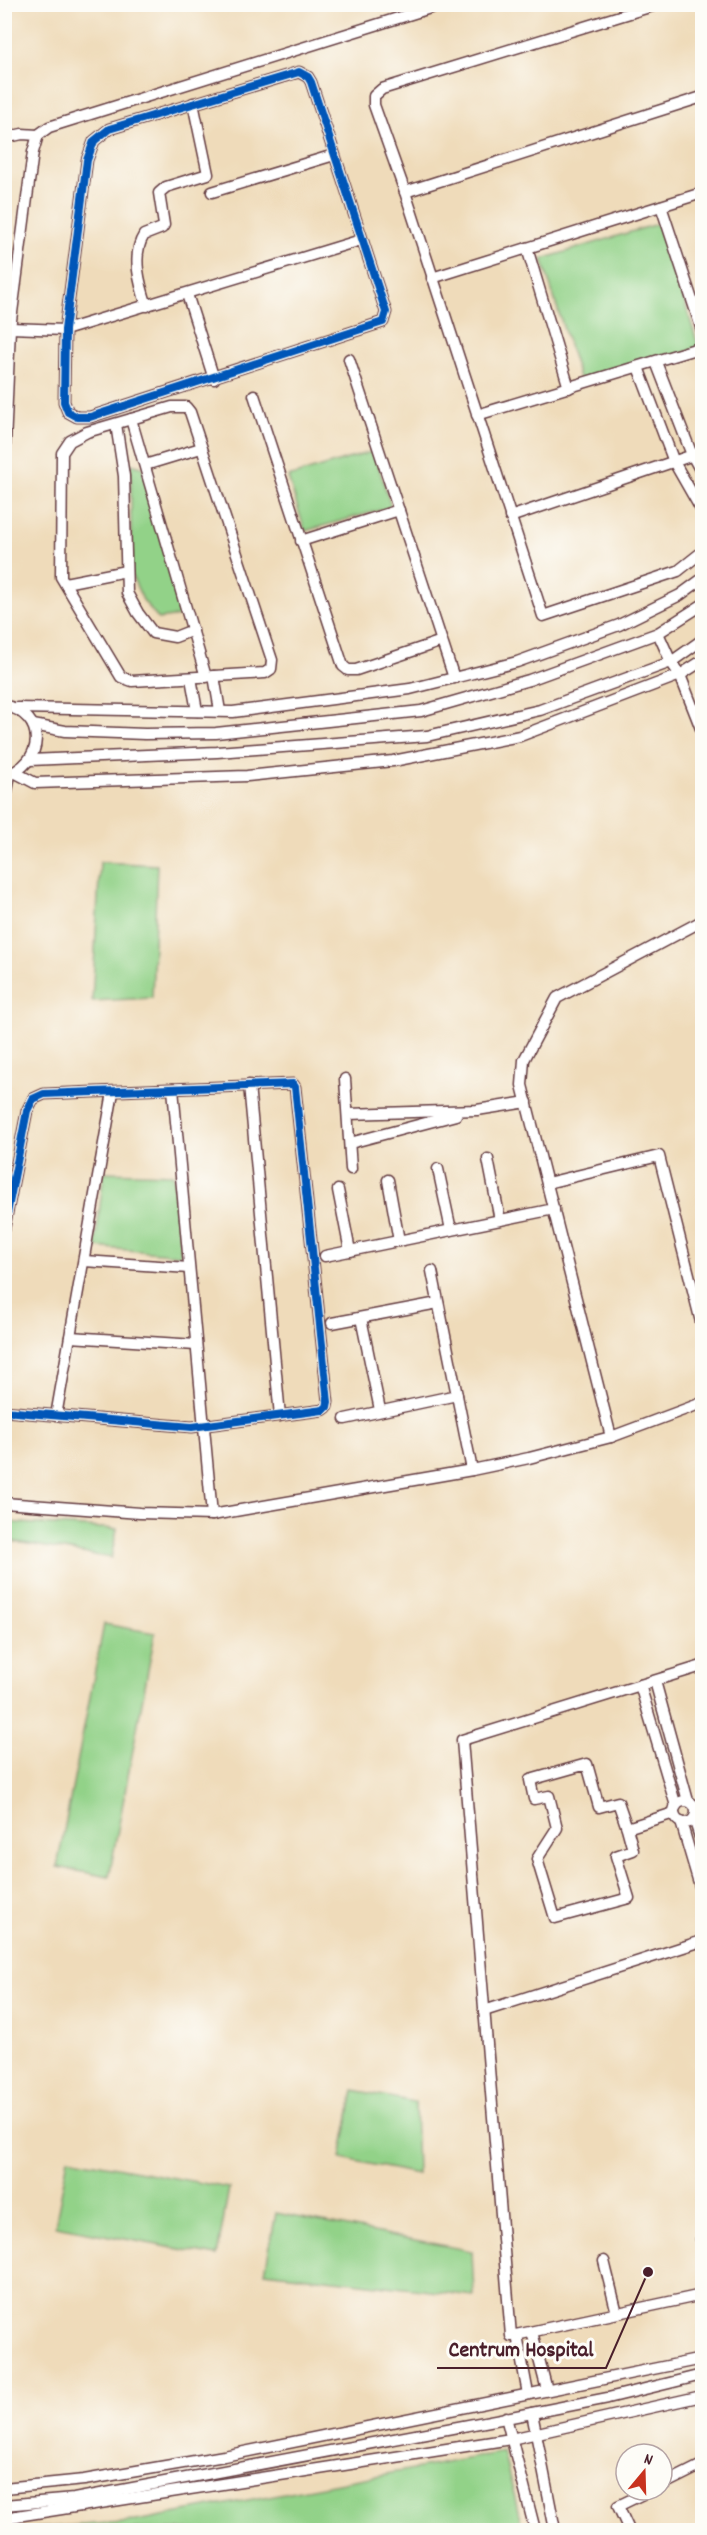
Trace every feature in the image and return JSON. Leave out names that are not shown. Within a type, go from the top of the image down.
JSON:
[{"type":"street","points":[[659,4],[382,89],[374,96],[374,105],[405,192],[543,616],[678,570],[702,552]]},
{"type":"street","points":[[4,468],[10,328],[33,152],[38,135],[49,127],[436,6]]},
{"type":"street","points":[[304,74],[311,82],[386,312],[383,322],[214,379],[90,417],[77,417],[68,412],[64,402],[66,330],[87,160],[94,141],[109,129],[193,104],[290,75],[304,74]]},
{"type":"street","points":[[405,192],[702,97]]},
{"type":"street","points":[[147,306],[139,274],[138,248],[144,235],[164,225],[159,193],[166,187],[208,174],[193,104]]},
{"type":"street","points":[[4,138],[22,134],[38,135]]},
{"type":"street","points":[[212,192],[334,155]]},
{"type":"street","points":[[432,278],[702,193]]},
{"type":"street","points":[[661,206],[702,330]]},
{"type":"street","points":[[10,328],[66,330],[361,240]]},
{"type":"street","points":[[526,249],[569,388]]},
{"type":"street","points":[[187,294],[214,379]]},
{"type":"street","points":[[477,415],[702,347]]},
{"type":"street","points":[[349,359],[454,678]]},
{"type":"street","points":[[656,362],[697,453],[702,473]]},
{"type":"street","points":[[638,367],[674,462],[702,511]]},
{"type":"street","points":[[254,395],[343,666],[348,670],[356,670],[442,641]]},
{"type":"street","points":[[172,407],[186,407],[272,660],[271,669],[266,673],[132,681],[122,677],[64,583],[61,577],[62,453],[70,441],[87,432],[116,424],[172,407]]},
{"type":"street","points":[[131,419],[193,630],[220,711]]},
{"type":"street","points":[[116,424],[124,476],[127,593],[153,633],[175,637],[193,630]]},
{"type":"street","points":[[145,465],[201,448]]},
{"type":"street","points":[[510,518],[697,453]]},
{"type":"street","points":[[301,541],[399,510]]},
{"type":"street","points":[[64,583],[126,571]]},
{"type":"street","points":[[4,705],[17,708],[233,712],[410,689],[517,662],[619,625],[680,595],[702,579]]},
{"type":"street","points":[[33,725],[66,731],[145,734],[216,732],[421,711],[529,680],[658,633],[702,605]]},
{"type":"street","points":[[658,633],[670,662],[680,675],[702,731]]},
{"type":"street","points":[[30,760],[217,752],[427,736],[540,710],[670,662],[702,640]]},
{"type":"street","points":[[10,774],[35,783],[246,776],[393,761],[520,736],[680,675],[702,661]]},
{"type":"street","points":[[191,678],[197,711]]},
{"type":"street","points":[[4,809],[10,774],[30,760],[35,749],[36,737],[33,725],[27,715],[17,708]]},
{"type":"street","points":[[611,1437],[522,1085],[524,1060],[557,998],[702,921]]},
{"type":"street","points":[[345,1079],[351,1169]]},
{"type":"street","points":[[4,1229],[27,1111],[33,1099],[44,1094],[288,1083],[295,1087],[328,1402],[327,1407],[322,1410],[192,1427],[4,1411]]},
{"type":"street","points":[[249,1085],[280,1416]]},
{"type":"street","points":[[173,1089],[212,1515]]},
{"type":"street","points":[[56,1416],[113,1092]]},
{"type":"street","points":[[350,1143],[477,1110],[527,1102]]},
{"type":"street","points":[[348,1114],[477,1110]]},
{"type":"street","points":[[547,1184],[659,1156],[702,1326]]},
{"type":"street","points":[[488,1159],[500,1220]]},
{"type":"street","points":[[438,1169],[451,1230]]},
{"type":"street","points":[[388,1180],[399,1241]]},
{"type":"street","points":[[338,1190],[350,1251]]},
{"type":"street","points":[[325,1256],[554,1209]]},
{"type":"street","points":[[84,1261],[189,1268]]},
{"type":"street","points":[[432,1271],[472,1470]]},
{"type":"street","points":[[332,1323],[438,1303]]},
{"type":"street","points":[[362,1318],[381,1410]]},
{"type":"street","points":[[70,1337],[196,1345]]},
{"type":"street","points":[[345,1419],[457,1395]]},
{"type":"street","points":[[4,1503],[140,1513],[212,1515],[472,1470],[611,1437],[702,1403]]},
{"type":"street","points":[[702,1666],[462,1740],[511,2336],[702,2295]]},
{"type":"street","points":[[655,1681],[688,1801],[696,1808],[694,1819],[702,1843]]},
{"type":"street","points":[[640,1685],[702,1893]]},
{"type":"street","points":[[587,1764],[599,1807],[618,1802],[627,1828],[633,1850],[616,1856],[629,1898],[555,1918],[537,1859],[557,1828],[549,1796],[534,1799],[530,1780],[587,1764]]},
{"type":"street","points":[[677,1814],[681,1802],[688,1801]]},
{"type":"street","points":[[677,1814],[688,1823],[694,1819]]},
{"type":"street","points":[[627,1828],[677,1814]]},
{"type":"street","points":[[484,2011],[702,1941]]},
{"type":"street","points":[[604,2261],[617,2313]]},
{"type":"street","points":[[532,2332],[547,2390]]},
{"type":"street","points":[[518,2335],[528,2394]]},
{"type":"street","points":[[4,2488],[84,2480],[214,2458],[702,2359]]},
{"type":"street","points":[[4,2505],[74,2499],[608,2398],[702,2375]]},
{"type":"street","points":[[4,2518],[511,2439],[702,2396]]},
{"type":"street","points":[[532,2413],[555,2530]]},
{"type":"street","points":[[506,2417],[535,2530]]},
{"type":"street","points":[[674,2479],[702,2465]]},
{"type":"street","points":[[626,2502],[618,2506],[629,2530]]},
{"type":"green space","points":[[660,223],[699,348],[581,384],[542,259]]},
{"type":"green space","points":[[374,451],[391,507],[305,531],[288,477]]},
{"type":"green space","points":[[131,464],[142,467],[184,608],[180,616],[158,619],[143,600],[131,574]]},
{"type":"green space","points":[[100,862],[157,865],[152,998],[92,1001]]},
{"type":"green space","points":[[104,1172],[173,1174],[181,1255],[95,1247]]},
{"type":"green space","points":[[4,1522],[117,1529],[111,1558],[5,1540]]},
{"type":"green space","points":[[104,1624],[155,1633],[109,1877],[57,1867]]},
{"type":"green space","points":[[354,2090],[415,2102],[417,2174],[341,2158]]},
{"type":"green space","points":[[68,2158],[229,2188],[217,2256],[55,2226]]},
{"type":"green space","points":[[276,2213],[472,2251],[474,2296],[265,2272]]},
{"type":"green space","points":[[503,2452],[523,2530],[14,2530],[136,2521]]},
{"type":"cycle path","points":[[299,72],[308,77],[311,82],[386,312],[383,322],[90,417],[77,417],[68,412],[64,402],[65,330],[87,160],[94,141],[109,129],[299,72]]},
{"type":"cycle path","points":[[4,1229],[27,1111],[33,1099],[44,1094],[293,1084],[328,1402],[327,1407],[323,1410],[192,1427],[4,1411]]},
{"type":"place","name":"Centrum Hospital","points":[[648,2272]]}]
